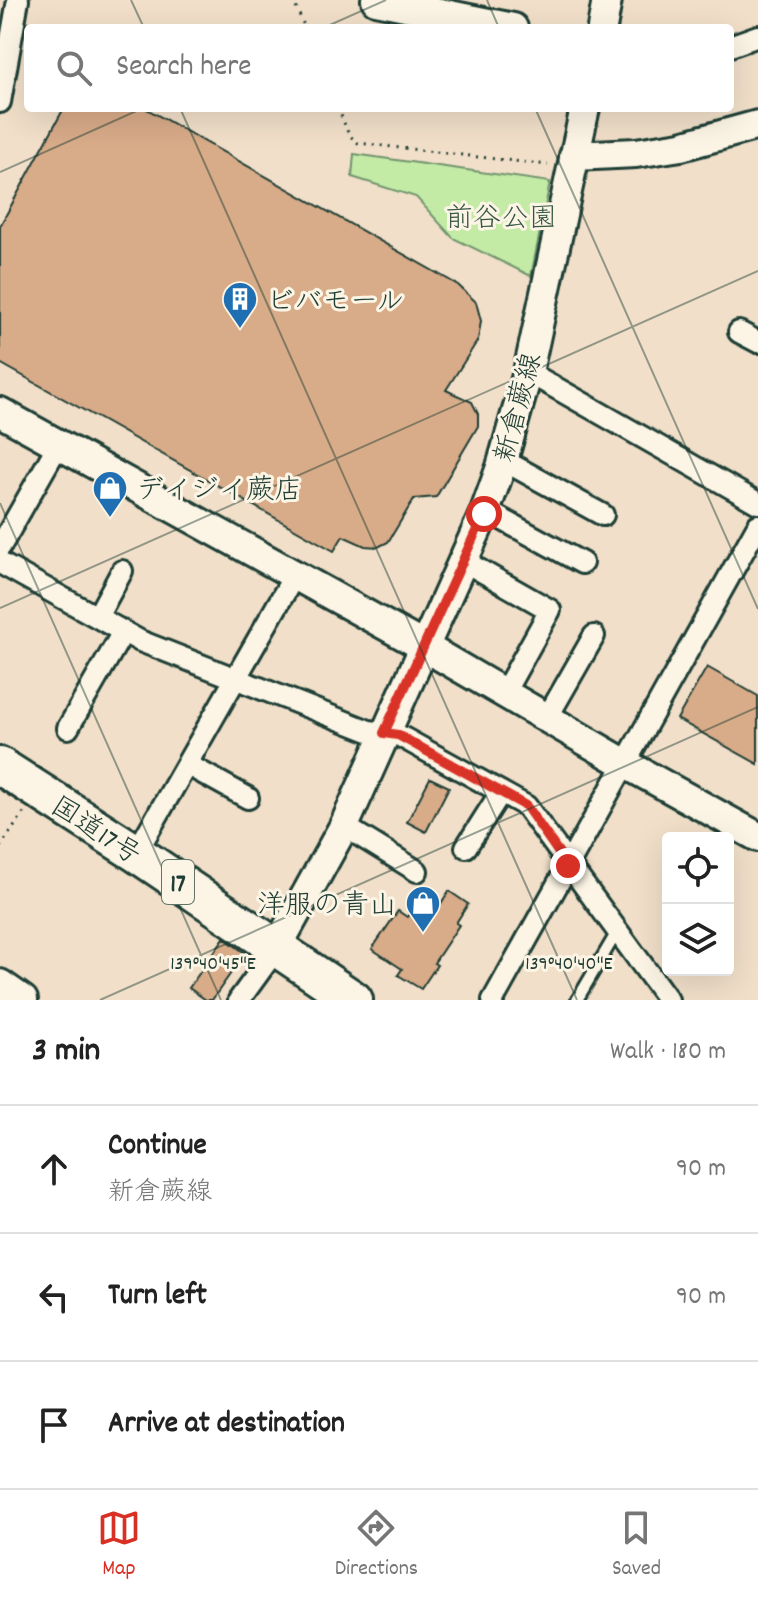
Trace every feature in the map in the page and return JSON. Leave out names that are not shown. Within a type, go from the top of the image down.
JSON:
[{"type":"highway","name":"国道17号","points":[[0,766],[136,853],[354,1000]]},
{"type":"street","points":[[0,102],[18,0]]},
{"type":"street","points":[[376,0],[493,24]]},
{"type":"street","points":[[603,24],[607,0]]},
{"type":"street","points":[[734,45],[758,36]]},
{"type":"street","name":"新倉蕨線","points":[[276,949],[344,826],[485,510],[528,372],[584,112]]},
{"type":"street","points":[[573,162],[681,146],[758,125]]},
{"type":"street","points":[[739,332],[758,342]]},
{"type":"street","points":[[528,372],[758,503]]},
{"type":"street","points":[[0,412],[423,646],[758,837]]},
{"type":"street","points":[[0,547],[58,445]]},
{"type":"street","points":[[503,460],[603,515]]},
{"type":"street","points":[[485,510],[582,563]]},
{"type":"street","points":[[493,1000],[758,525]]},
{"type":"street","points":[[462,560],[550,610],[504,693]]},
{"type":"street","points":[[0,563],[140,641],[369,731],[398,735],[526,806],[668,1000]]},
{"type":"street","points":[[97,617],[122,571]]},
{"type":"street","points":[[136,853],[294,576]]},
{"type":"street","points":[[68,728],[123,632]]},
{"type":"street","points":[[547,718],[594,636]]},
{"type":"street","points":[[188,765],[248,798]]},
{"type":"street","points":[[466,847],[501,792]]},
{"type":"street","points":[[344,826],[417,871]]},
{"type":"street","points":[[239,1000],[276,949]]},
{"type":"street","points":[[0,984],[23,1000]]},
{"type":"lane","points":[[577,1000],[617,932]]},
{"type":"path","points":[[293,0],[303,24]]},
{"type":"path","points":[[340,112],[349,135],[358,143],[573,162]]},
{"type":"path","points":[[0,847],[39,791]]},
{"type":"green space","name":"前谷公園","points":[[354,154],[550,182],[531,276],[453,238],[416,197],[352,177]]},
{"type":"building","name":"ビバモール","points":[[62,112],[152,112],[458,285],[476,302],[481,321],[478,340],[446,390],[472,402],[478,414],[478,426],[436,497],[414,499],[388,542],[378,547],[365,546],[343,536],[334,551],[0,363],[0,226]]},
{"type":"building","points":[[707,667],[758,696],[758,764],[677,719]]},
{"type":"building","points":[[430,778],[449,787],[426,832],[407,822]]},
{"type":"building","points":[[449,891],[468,904],[421,989],[398,975],[402,969],[372,949],[398,911],[407,917],[419,900],[436,911]]},
{"type":"building","points":[[224,938],[245,953],[212,1000],[206,1000],[189,988]]},
{"type":"place","name":"ビバモール","points":[[240,330]]},
{"type":"place","name":"デイジイ蕨店","points":[[110,519]]},
{"type":"place","name":"洋服の青山","points":[[423,934]]},
{"type":"route","points":[[484,514],[384,733],[398,735],[526,806],[568,866]]}]
